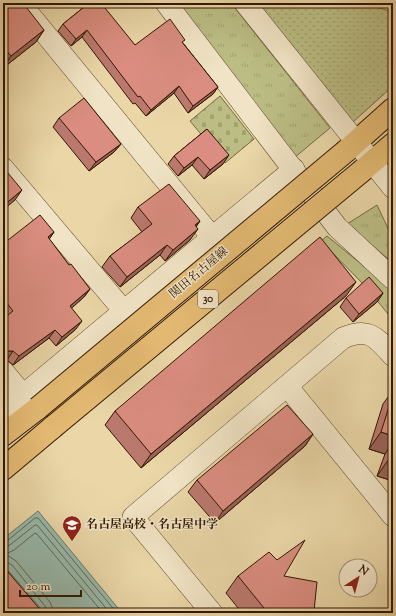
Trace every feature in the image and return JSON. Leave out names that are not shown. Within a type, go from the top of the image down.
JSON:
[{"type":"main road","name":"関田名古屋線","points":[[3,435],[31,402],[356,142],[393,109]]},
{"type":"main road","name":"30","points":[[3,469],[378,158]]},
{"type":"street","points":[[20,3],[212,237]]},
{"type":"street","points":[[166,3],[337,227],[393,279]]},
{"type":"street","points":[[245,3],[356,142],[378,158],[393,188]]},
{"type":"street","points":[[3,168],[124,311]]},
{"type":"street","points":[[3,412],[31,402],[124,311],[294,169]]},
{"type":"street","points":[[212,613],[133,517],[343,338],[355,333],[370,335],[379,341],[393,356]]},
{"type":"street","points":[[3,370],[31,402]]},
{"type":"street","points":[[287,386],[393,516]]},
{"type":"green space","points":[[176,3],[231,3],[330,128],[294,158]]},
{"type":"green space","points":[[258,3],[369,3],[393,12],[393,86],[353,122]]},
{"type":"green space","points":[[220,96],[254,139],[225,163],[190,121]]},
{"type":"green space","points":[[377,205],[393,239],[393,263],[347,224]]},
{"type":"green space","points":[[327,236],[393,290],[393,320],[365,286],[321,241]]},
{"type":"water","points":[[38,511],[122,613],[40,613],[3,569],[3,539]]},
{"type":"building","points":[[3,3],[23,3],[44,30],[11,56],[3,46]]},
{"type":"building","points":[[89,3],[101,3],[135,45],[170,19],[185,40],[182,42],[218,87],[193,106],[179,86],[151,110],[140,96],[138,97],[87,30],[76,39],[63,24]]},
{"type":"building","points":[[84,98],[121,144],[96,162],[59,118]]},
{"type":"building","points":[[207,129],[229,155],[210,170],[198,157],[184,168],[174,156]]},
{"type":"building","points":[[3,167],[22,190],[3,206]]},
{"type":"building","points":[[169,184],[200,221],[195,225],[198,229],[173,250],[167,245],[127,277],[110,256],[152,224],[138,207]]},
{"type":"building","points":[[40,215],[54,232],[48,237],[69,265],[71,264],[90,289],[70,306],[82,321],[62,337],[55,330],[19,356],[13,351],[3,352],[3,319],[13,311],[3,298],[3,244]]},
{"type":"building","points":[[320,237],[356,282],[151,454],[115,411]]},
{"type":"building","points":[[369,277],[383,293],[359,314],[346,298]]},
{"type":"building","points":[[393,394],[393,436],[381,432]]},
{"type":"building","points":[[287,405],[313,434],[223,511],[197,480]]},
{"type":"building","points":[[393,448],[393,461],[389,459]]},
{"type":"building","points":[[305,540],[284,576],[317,582],[314,611],[339,609],[339,613],[268,613],[238,576],[269,552],[277,560]]},
{"type":"building","points":[[3,566],[43,613],[3,613]]},
{"type":"place","name":"名古屋高校・名古屋中学","points":[[72,542]]}]
